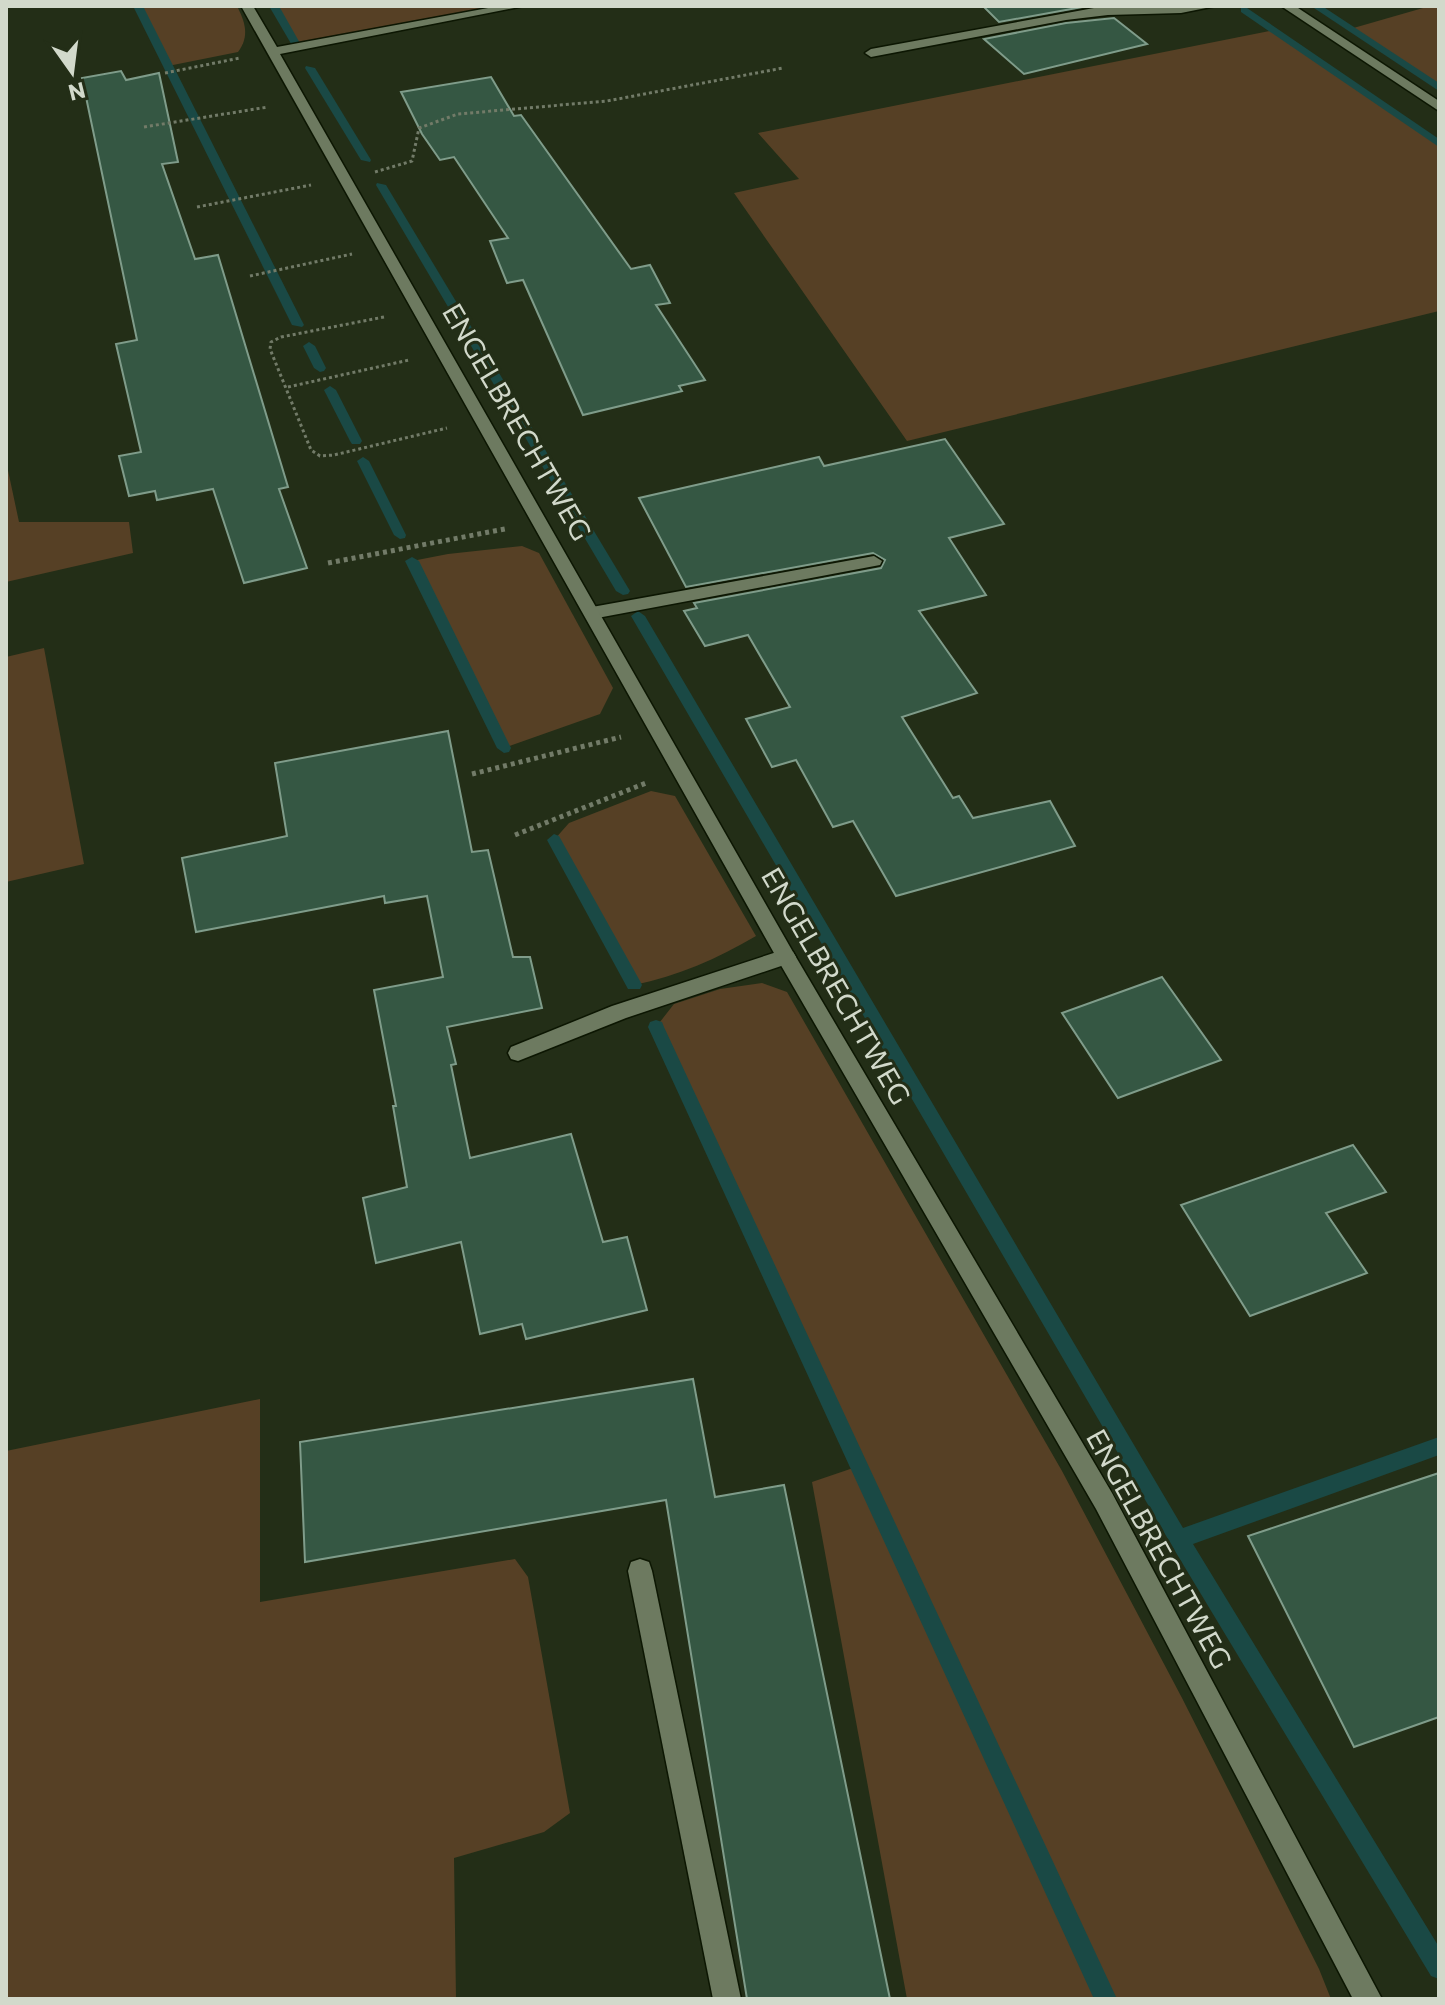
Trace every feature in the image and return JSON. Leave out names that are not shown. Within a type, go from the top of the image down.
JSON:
[{"type":"street","name":"ENGELBRECHTWEG","points":[[247,6],[786,957],[1104,1501],[1368,1999]]},
{"type":"street","points":[[272,52],[518,6]]},
{"type":"street","points":[[871,53],[1083,14],[1120,9],[1162,11],[1210,6]]},
{"type":"street","points":[[1287,6],[1439,107]]},
{"type":"street","points":[[592,613],[874,561]]},
{"type":"street","points":[[518,1053],[619,1012],[786,957]]},
{"type":"street","points":[[640,1571],[727,1999]]},
{"type":"path","points":[[165,73],[272,52]]},
{"type":"path","points":[[197,207],[401,167],[412,161],[419,128],[429,122],[495,109],[606,102],[783,68]]},
{"type":"path","points":[[144,127],[301,102]]},
{"type":"path","points":[[250,276],[384,247]]},
{"type":"path","points":[[421,310],[281,337],[271,342],[270,349],[311,450],[320,456],[483,420]]},
{"type":"path","points":[[288,387],[445,351]]},
{"type":"path","points":[[328,563],[542,522]]},
{"type":"path","points":[[472,774],[657,728]]},
{"type":"path","points":[[515,835],[681,769]]},
{"type":"shaded area","points":[[138,6],[237,6],[244,23],[242,46],[238,52],[168,66]]},
{"type":"shaded area","points":[[274,6],[514,6],[296,45]]},
{"type":"shaded area","points":[[1439,6],[1439,88],[1350,29]]},
{"type":"shaded area","points":[[1274,30],[1439,144],[1439,311],[907,441],[734,193],[799,179],[758,133]]},
{"type":"shaded area","points":[[6,461],[19,522],[129,522],[133,553],[6,582]]},
{"type":"shaded area","points":[[522,546],[539,553],[613,688],[600,714],[504,748],[412,561]]},
{"type":"shaded area","points":[[44,648],[84,864],[6,882],[6,657]]},
{"type":"shaded area","points":[[651,791],[675,796],[756,936],[697,966],[634,985],[554,840],[569,823]]},
{"type":"shaded area","points":[[762,983],[787,992],[1062,1471],[1182,1698],[1319,1969],[1331,1999],[907,1999],[812,1482],[859,1466],[656,1027],[674,1004],[720,989]]},
{"type":"shaded area","points":[[260,1399],[260,1602],[515,1559],[528,1577],[570,1813],[544,1832],[454,1858],[456,1999],[6,1999],[6,1451]]},
{"type":"building","points":[[983,6],[1088,6],[999,22]]},
{"type":"building","points":[[1114,18],[1147,44],[1024,74],[984,39],[1066,23]]},
{"type":"building","points":[[121,71],[126,80],[159,73],[178,162],[162,164],[195,259],[218,255],[288,487],[279,489],[307,568],[244,583],[213,489],[157,500],[155,491],[129,496],[119,456],[141,452],[116,344],[137,340],[82,78]]},
{"type":"building","points":[[491,77],[514,116],[521,115],[631,269],[650,265],[670,303],[656,305],[705,380],[679,386],[682,391],[583,415],[523,280],[507,283],[490,241],[508,238],[454,157],[440,160],[422,134],[401,92]]},
{"type":"building","points":[[945,439],[1004,524],[949,538],[986,595],[919,611],[977,693],[902,717],[953,798],[959,796],[973,818],[1050,801],[1075,846],[896,896],[853,821],[833,827],[796,760],[772,767],[746,719],[790,707],[748,635],[705,646],[684,611],[697,608],[694,603],[881,568],[885,560],[873,553],[686,587],[639,498],[819,457],[824,466]]},
{"type":"building","points":[[448,731],[472,852],[488,850],[513,957],[530,957],[542,1008],[447,1027],[456,1064],[451,1065],[470,1158],[571,1134],[603,1242],[627,1237],[647,1310],[526,1339],[522,1324],[480,1334],[461,1242],[376,1263],[363,1198],[407,1187],[393,1106],[396,1106],[374,990],[443,977],[427,896],[385,903],[384,896],[196,932],[182,858],[287,836],[275,763]]},
{"type":"building","points":[[1162,977],[1221,1060],[1118,1098],[1062,1013]]},
{"type":"building","points":[[1353,1145],[1386,1192],[1326,1213],[1367,1273],[1250,1316],[1181,1205]]},
{"type":"building","points":[[693,1379],[715,1497],[784,1485],[890,1999],[747,1999],[666,1500],[305,1562],[300,1442]]},
{"type":"building","points":[[1439,1473],[1439,1717],[1354,1747],[1248,1536]]},
{"type":"waterway","points":[[138,6],[298,325]]},
{"type":"waterway","points":[[274,6],[296,45]]},
{"type":"waterway","points":[[1316,6],[1439,88]]},
{"type":"waterway","points":[[1244,10],[1439,144]]},
{"type":"waterway","points":[[310,68],[366,160]]},
{"type":"waterway","points":[[381,185],[623,591]]},
{"type":"waterway","points":[[309,346],[320,368]]},
{"type":"waterway","points":[[330,390],[356,441]]},
{"type":"waterway","points":[[363,461],[400,535]]},
{"type":"waterway","points":[[412,561],[504,748]]},
{"type":"waterway","points":[[638,616],[1179,1539]]},
{"type":"waterway","points":[[554,840],[634,985]]},
{"type":"waterway","points":[[656,1027],[1106,1999]]},
{"type":"waterway","points":[[1179,1539],[1439,1446]]},
{"type":"waterway","points":[[1179,1539],[1439,1968]]}]
